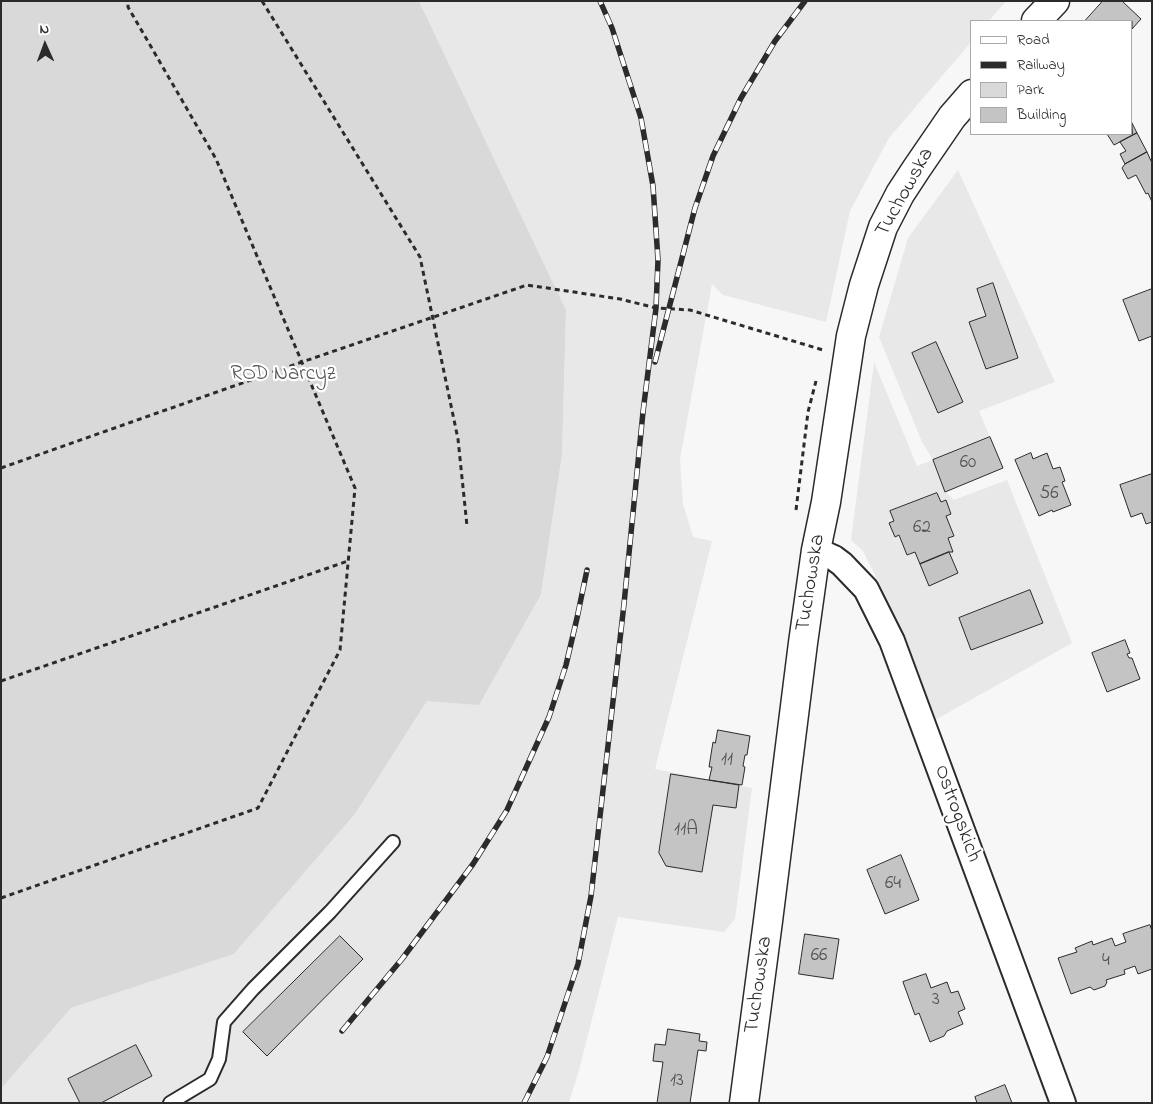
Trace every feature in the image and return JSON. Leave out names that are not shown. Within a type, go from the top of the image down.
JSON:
[{"type":"street","points":[[1037,20],[1055,1]]},
{"type":"street","name":"Tuchowska","points":[[744,1103],[816,550],[826,502],[851,336],[864,285],[883,227],[900,194],[917,168],[952,117],[970,96]]},
{"type":"street","name":"Ostrogskich","points":[[816,550],[842,564],[866,589],[892,641],[1063,1103]]},
{"type":"lane","points":[[170,1103],[210,1079],[219,1059],[224,1022],[253,989],[330,912],[393,842]]},
{"type":"path","points":[[1,898],[258,808],[340,650],[355,488],[216,159],[128,7],[128,1]]},
{"type":"path","points":[[262,1],[420,257],[458,439],[466,526]]},
{"type":"path","points":[[1,468],[527,285],[620,299],[656,308],[690,310],[848,357]]},
{"type":"path","points":[[1,682],[348,561]]},
{"type":"shaded area","points":[[419,1],[1006,1],[990,20],[970,20],[970,43],[889,138],[850,211],[826,322],[723,295],[712,284],[680,459],[683,504],[693,537],[712,541],[655,769],[752,788],[735,919],[724,932],[618,917],[569,1103],[1,1103],[1,1089],[71,1008],[234,954],[355,814],[427,701],[541,594],[562,455],[566,310]]},
{"type":"shaded area","points":[[958,170],[1055,382],[979,411],[990,437],[933,461],[945,492],[954,500],[1007,480],[1072,643],[928,724],[903,643],[882,589],[863,551],[851,540],[874,362],[917,466],[933,460],[922,442],[879,337],[908,238]]},
{"type":"green space","name":"ROD Narcyz","points":[[1,1],[419,1],[566,310],[562,455],[541,594],[479,705],[427,701],[355,814],[234,954],[71,1008],[1,1089]]},
{"type":"building","points":[[1103,1],[1122,1],[1141,19],[1133,28],[1133,20],[1086,20]]},
{"type":"building","points":[[1133,125],[1137,133],[1114,145],[1108,135],[1133,135]]},
{"type":"building","points":[[1137,133],[1147,152],[1125,164],[1120,154],[1126,151],[1120,142]]},
{"type":"building","points":[[1147,152],[1152,163],[1152,202],[1136,175],[1128,179],[1122,168],[1125,164]]},
{"type":"building","points":[[993,283],[1018,358],[986,369],[969,322],[986,316],[977,289]]},
{"type":"building","points":[[1152,289],[1152,336],[1139,341],[1123,300]]},
{"type":"building","points":[[936,342],[963,402],[938,413],[912,353]]},
{"type":"building","points":[[990,437],[1003,468],[945,492],[933,460]]},
{"type":"building","points":[[1031,453],[1033,459],[1047,453],[1053,469],[1060,467],[1065,481],[1062,482],[1071,505],[1039,516],[1015,460]]},
{"type":"building","points":[[1152,474],[1152,522],[1146,524],[1142,513],[1131,517],[1120,485]]},
{"type":"building","points":[[937,493],[941,502],[946,500],[951,514],[946,516],[954,536],[948,538],[953,552],[920,564],[915,552],[907,555],[899,535],[895,537],[889,523],[894,521],[890,511]]},
{"type":"building","points":[[949,552],[958,573],[929,586],[920,564]]},
{"type":"building","points":[[1030,590],[1043,623],[971,650],[959,618]]},
{"type":"building","points":[[1125,640],[1130,653],[1127,654],[1129,658],[1132,658],[1140,679],[1107,692],[1092,653]]},
{"type":"building","points":[[718,730],[750,736],[743,766],[745,767],[742,785],[709,780],[712,767],[709,767],[713,742],[715,743]]},
{"type":"building","points":[[671,774],[739,785],[736,808],[713,805],[702,872],[666,866],[659,853]]},
{"type":"building","points":[[901,855],[919,900],[885,914],[867,870]]},
{"type":"building","points":[[1150,925],[1152,931],[1152,969],[1138,974],[1135,966],[1124,970],[1125,974],[1106,980],[1105,986],[1094,990],[1090,987],[1071,994],[1058,958],[1077,952],[1075,948],[1092,941],[1093,945],[1112,938],[1115,946],[1126,942],[1123,934]]},
{"type":"building","points":[[805,934],[839,939],[833,979],[799,974]]},
{"type":"building","points":[[340,936],[363,959],[267,1056],[243,1032]]},
{"type":"building","points":[[926,974],[931,988],[947,982],[951,993],[958,991],[965,1009],[958,1012],[963,1024],[947,1031],[944,1036],[930,1042],[919,1013],[915,1015],[903,982]]},
{"type":"building","points":[[668,1029],[700,1034],[699,1041],[707,1042],[706,1051],[698,1050],[690,1103],[657,1103],[663,1062],[653,1061],[655,1044],[665,1045]]},
{"type":"building","points":[[136,1045],[152,1076],[101,1103],[80,1103],[68,1079]]},
{"type":"building","points":[[1005,1085],[1012,1103],[977,1103],[975,1097]]},
{"type":"railway","points":[[524,1103],[547,1057],[578,964],[591,896],[656,308],[658,260],[653,186],[641,118],[612,28],[600,1]]},
{"type":"railway","points":[[655,362],[695,208],[713,156],[741,98],[775,41],[805,1]]},
{"type":"railway","points":[[342,1031],[402,959],[473,864],[507,810],[549,717],[566,665],[587,570]]}]
